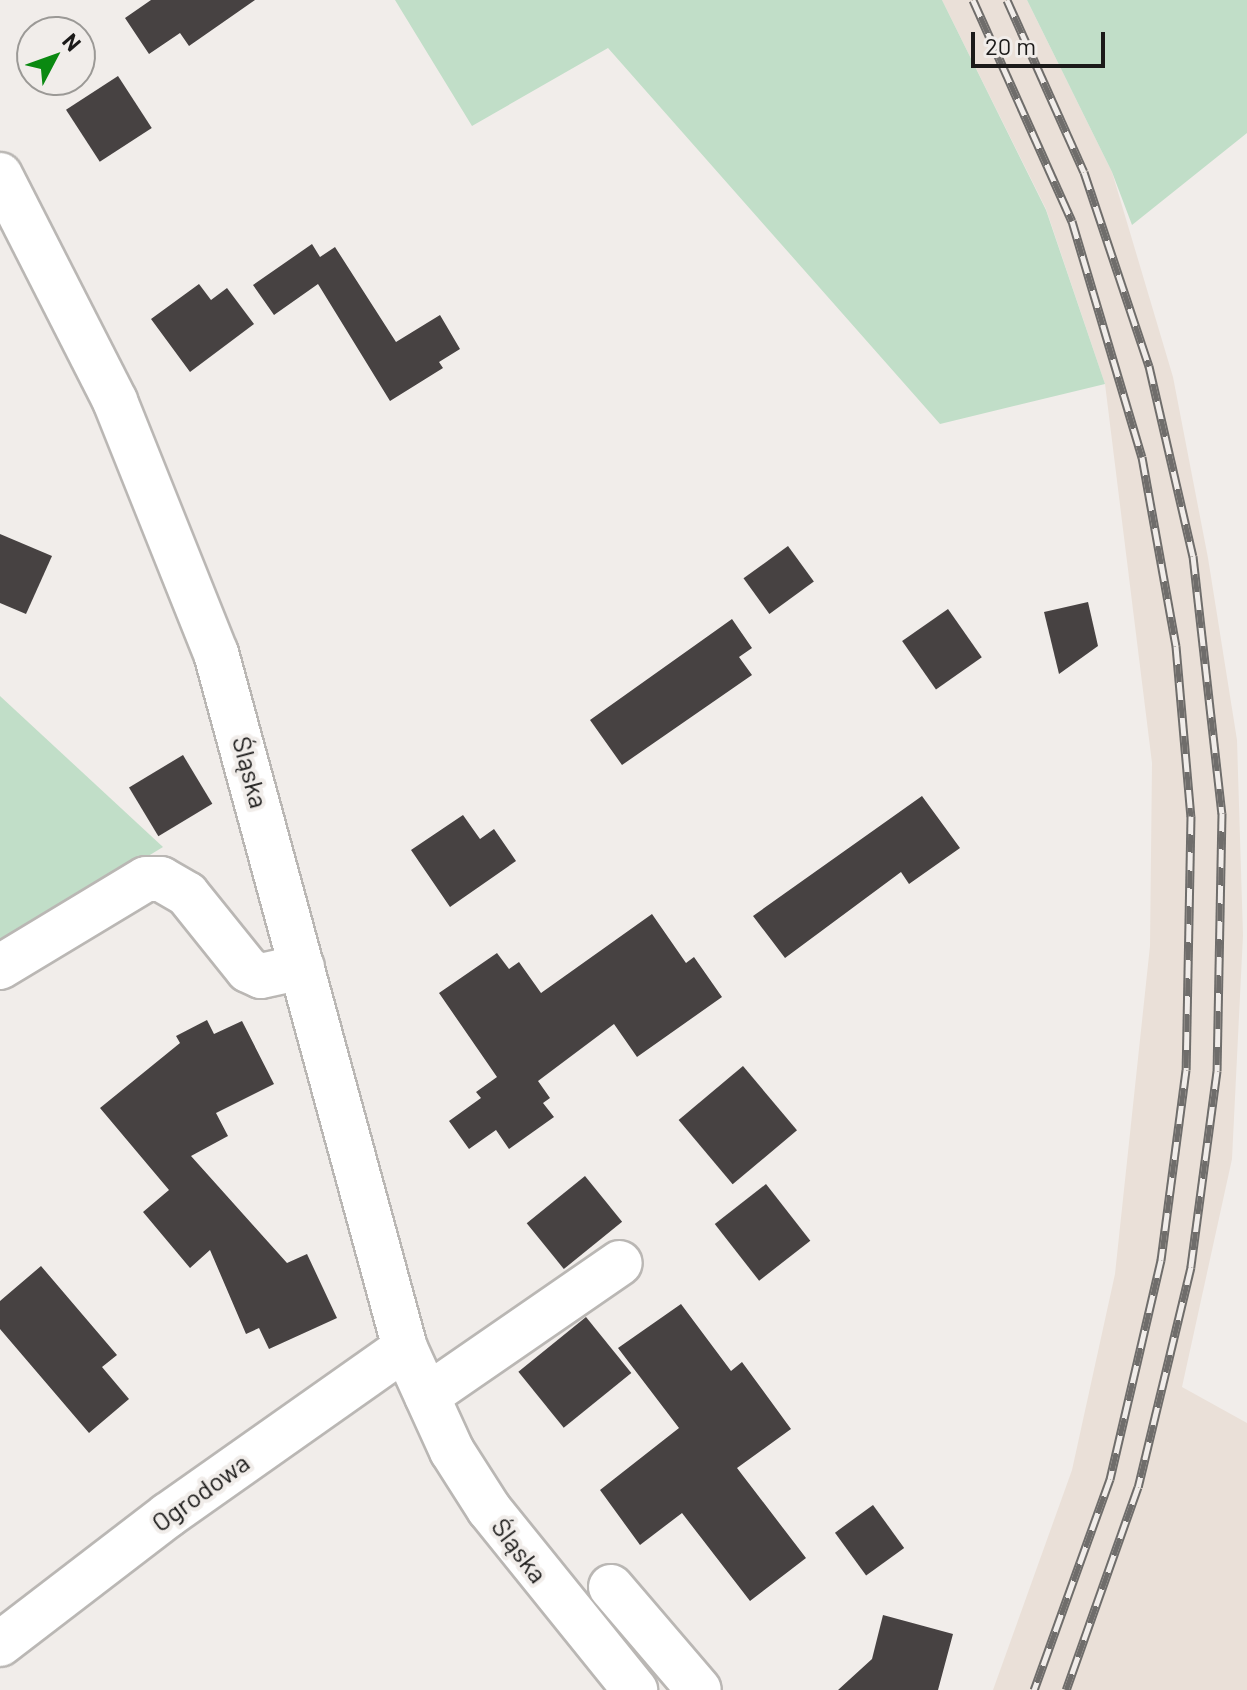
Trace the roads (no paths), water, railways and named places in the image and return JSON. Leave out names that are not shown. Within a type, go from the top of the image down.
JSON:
[{"type":"street","name":"Śląska","points":[[0,175],[115,401],[202,614],[229,694],[405,1348],[427,1396],[489,1509],[635,1690]]},
{"type":"street","points":[[0,967],[146,879],[161,879],[187,894],[248,970],[261,976],[302,967]]},
{"type":"street","points":[[427,1396],[620,1263]]},
{"type":"street","name":"Ogrodowa","points":[[0,1644],[168,1515],[405,1348]]},
{"type":"street","points":[[611,1587],[699,1690]]},
{"type":"railway","points":[[973,0],[1072,221],[1142,457],[1176,646],[1191,816],[1186,1070],[1161,1260],[1110,1479],[1034,1690]]},
{"type":"railway","points":[[1007,0],[1084,172],[1149,366],[1193,556],[1222,813],[1217,1071],[1191,1267],[1138,1487],[1066,1690]]}]
